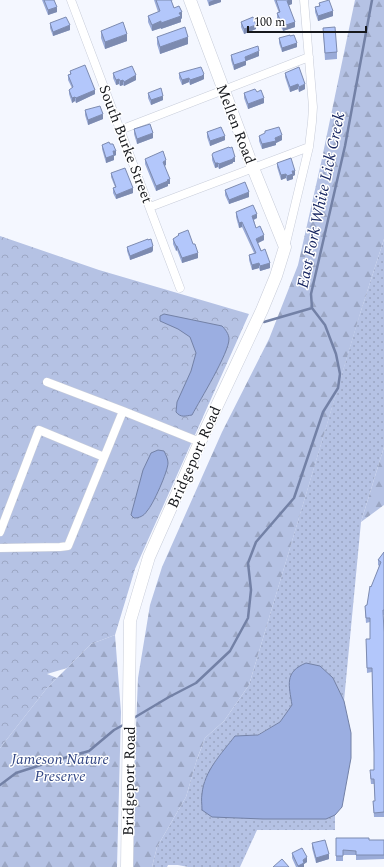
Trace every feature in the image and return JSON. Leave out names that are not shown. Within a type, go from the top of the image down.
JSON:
[{"type":"street","name":"South Burke Street","points":[[71,0],[180,288]]},
{"type":"street","name":"Mellen Road","points":[[190,0],[223,90],[285,247]]},
{"type":"street","name":"Bridgeport Road","points":[[127,867],[130,753],[130,621],[149,557],[200,442],[262,310],[276,276],[285,247],[309,147],[312,122],[304,0]]},
{"type":"street","points":[[120,130],[308,57]]},
{"type":"street","points":[[150,207],[309,147]]},
{"type":"street","points":[[47,382],[200,442]]},
{"type":"street","points":[[0,548],[68,546],[123,411]]},
{"type":"street","points":[[0,532],[39,430],[104,457]]},
{"type":"green space","points":[[355,0],[384,0],[384,239],[360,314],[249,685],[224,721],[205,738],[186,797],[157,847],[152,867],[133,867],[134,775],[138,678],[150,605],[162,567],[222,432],[269,339],[298,265]]},
{"type":"green space","points":[[0,236],[99,270],[249,314],[135,569],[115,635],[91,644],[67,668],[47,674],[57,678],[47,688],[0,748]]},
{"type":"green space","points":[[384,239],[384,447],[361,522],[344,701],[333,678],[292,705],[280,722],[257,735],[235,736],[216,760],[204,782],[212,817],[335,815],[335,830],[257,830],[240,867],[188,867],[168,865],[167,867],[152,867],[157,847],[186,797],[196,762],[205,738],[224,721],[249,685],[358,320]]},
{"type":"green space","points":[[384,447],[384,505],[361,522]]},
{"type":"green space","name":"Jameson Nature Preserve","points":[[115,635],[121,712],[117,867],[0,867],[0,748],[47,688],[91,644]]},
{"type":"shaded area","points":[[164,314],[222,326],[228,335],[228,346],[224,355],[214,377],[192,415],[181,416],[176,412],[177,402],[191,371],[196,353],[190,337],[178,329],[160,321],[160,316]]},
{"type":"shaded area","points":[[158,450],[164,451],[167,458],[168,463],[166,473],[150,508],[140,517],[134,518],[131,515],[143,470],[151,453]]},
{"type":"shaded area","points":[[306,663],[320,666],[333,678],[344,701],[351,733],[351,758],[342,807],[335,815],[326,819],[212,817],[202,810],[203,786],[210,770],[235,736],[258,735],[280,722],[292,705],[289,685],[291,675],[299,667]]},
{"type":"building","points":[[44,0],[54,0],[57,7],[48,10]]},
{"type":"building","points":[[156,0],[171,0],[174,8],[179,6],[182,12],[179,13],[181,16],[152,25],[148,16],[160,11]]},
{"type":"building","points":[[276,0],[290,0],[287,1],[295,22],[283,26],[277,13],[280,12]]},
{"type":"building","points":[[329,0],[333,11],[318,16],[315,7],[320,6],[319,3]]},
{"type":"building","points":[[66,17],[70,25],[53,32],[50,23]]},
{"type":"building","points":[[253,17],[256,25],[244,29],[241,22]]},
{"type":"building","points":[[123,22],[127,34],[105,42],[101,31]]},
{"type":"building","points":[[185,27],[188,37],[160,47],[157,37]]},
{"type":"building","points":[[335,27],[337,52],[325,53],[323,28]]},
{"type":"building","points":[[294,35],[297,43],[282,48],[279,38]]},
{"type":"building","points":[[258,46],[259,51],[245,57],[246,61],[234,65],[231,55]]},
{"type":"building","points":[[85,65],[95,90],[76,98],[72,98],[69,90],[73,87],[68,75],[71,74],[70,71]]},
{"type":"building","points":[[132,66],[136,75],[124,82],[123,80],[120,81],[119,79],[116,80],[113,73]]},
{"type":"building","points":[[201,67],[204,74],[202,76],[190,80],[189,78],[182,80],[179,73]]},
{"type":"building","points":[[299,67],[305,84],[299,87],[298,84],[290,87],[285,73]]},
{"type":"building","points":[[161,88],[163,96],[151,100],[148,93]]},
{"type":"building","points":[[255,89],[257,92],[261,90],[264,98],[248,104],[244,93]]},
{"type":"building","points":[[100,106],[103,114],[88,120],[85,110]]},
{"type":"building","points":[[150,124],[153,133],[137,139],[134,129]]},
{"type":"building","points":[[221,127],[225,136],[210,141],[207,132]]},
{"type":"building","points":[[279,127],[282,135],[275,138],[276,141],[262,144],[259,136],[265,133],[265,131]]},
{"type":"building","points":[[109,142],[110,144],[113,144],[116,151],[113,151],[114,155],[106,158],[102,145]]},
{"type":"building","points":[[232,147],[235,157],[219,164],[215,163],[212,155],[213,153]]},
{"type":"building","points":[[163,151],[166,160],[163,162],[170,179],[156,186],[145,159]]},
{"type":"building","points":[[291,158],[295,171],[292,171],[293,174],[287,176],[286,174],[281,175],[277,163]]},
{"type":"building","points":[[125,168],[133,188],[116,195],[113,188],[116,187],[111,173]]},
{"type":"building","points":[[245,182],[249,192],[229,200],[225,190]]},
{"type":"building","points":[[253,205],[257,214],[252,216],[256,228],[260,226],[264,235],[256,239],[261,251],[265,249],[270,263],[260,266],[259,263],[252,265],[249,255],[256,253],[242,222],[239,223],[236,212]]},
{"type":"building","points":[[188,230],[198,253],[182,258],[173,239],[179,235],[178,234]]},
{"type":"building","points":[[151,239],[152,247],[130,256],[127,247]]},
{"type":"building","points":[[384,552],[384,812],[374,813],[374,779],[371,779],[370,770],[374,770],[372,668],[367,668],[366,639],[370,639],[370,618],[366,618],[365,606],[367,605],[370,586],[371,587],[381,562],[378,560]]},
{"type":"building","points":[[336,838],[369,838],[369,840],[384,840],[384,855],[356,855],[356,851],[343,850],[343,856],[336,856]]},
{"type":"building","points":[[325,840],[329,854],[316,858],[312,843]]},
{"type":"building","points":[[302,848],[307,857],[303,860],[304,863],[298,866],[292,853]]},
{"type":"building","points":[[282,859],[289,867],[273,867]]},
{"type":"waterway","name":"East Fork White Lick Creek","points":[[132,719],[196,683],[230,651],[248,618],[251,590],[248,563],[256,542],[294,498],[323,412],[338,388],[340,374],[336,354],[325,325],[312,308],[311,294],[345,146],[372,0]]},
{"type":"waterway","points":[[264,322],[312,308]]},
{"type":"waterway","name":"East Fork White Lick Creek","points":[[0,785],[16,773],[89,751],[114,730],[125,724]]}]
